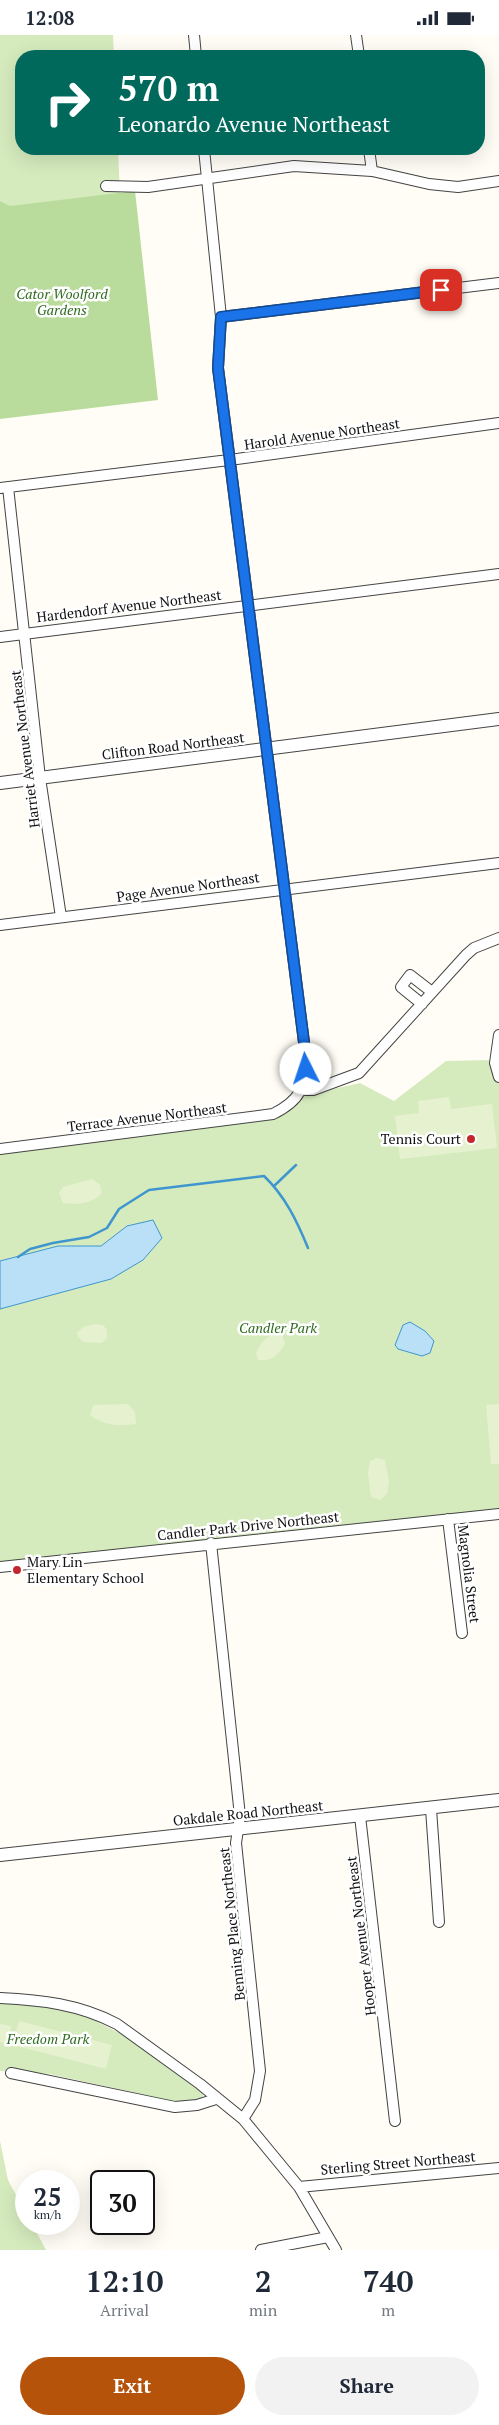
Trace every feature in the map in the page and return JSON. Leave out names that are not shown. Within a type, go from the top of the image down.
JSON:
[{"type":"street","points":[[194,35],[195,50]]},
{"type":"street","points":[[356,35],[358,50]]},
{"type":"street","points":[[204,155],[221,317],[218,368],[265,749],[306,1058],[302,1091],[313,1090],[359,1073],[470,951],[499,938]]},
{"type":"street","points":[[370,155],[372,171]]},
{"type":"street","points":[[106,186],[148,187],[294,166],[372,171],[429,184],[458,187],[499,181]]},
{"type":"street","points":[[221,317],[499,283]]},
{"type":"street","name":"Harold Avenue Northeast","points":[[4,488],[230,460],[499,423]]},
{"type":"street","name":"Harriet Avenue Northeast","points":[[4,488],[24,633],[40,778],[61,917]]},
{"type":"street","name":"Hardendorf Avenue Northeast","points":[[0,637],[499,574]]},
{"type":"street","name":"Clifton Road Northeast","points":[[0,783],[499,719]]},
{"type":"street","name":"Page Avenue Northeast","points":[[0,925],[284,888],[499,863]]},
{"type":"street","points":[[422,1004],[401,987],[410,975],[432,992]]},
{"type":"street","points":[[499,1035],[495,1063],[499,1077]]},
{"type":"street","name":"Terrace Avenue Northeast","points":[[0,1149],[273,1114],[294,1100],[302,1091]]},
{"type":"street","name":"Candler Park Drive Northeast","points":[[0,1567],[211,1543],[499,1514]]},
{"type":"street","name":"Magnolia Street","points":[[448,1519],[462,1633]]},
{"type":"street","name":"Benning Place Northeast","points":[[211,1543],[240,1816],[236,1843],[260,2071],[255,2100],[242,2119]]},
{"type":"street","name":"Oakdale Road Northeast","points":[[0,1855],[499,1800]]},
{"type":"street","points":[[431,1809],[439,1922]]},
{"type":"street","name":"Hooper Avenue Northeast","points":[[360,1816],[395,2121]]},
{"type":"street","points":[[0,1999],[49,2001],[74,2006],[102,2016],[160,2054],[242,2119],[299,2187],[336,2250]]},
{"type":"street","points":[[11,2073],[175,2107],[198,2105],[216,2099]]},
{"type":"street","name":"Sterling Street Northeast","points":[[299,2187],[499,2168]]},
{"type":"street","points":[[261,2250],[328,2237]]},
{"type":"green space","name":"Cator Woolford Gardens","points":[[0,35],[113,35],[114,50],[15,50],[15,155],[118,155],[127,361],[0,379]]},
{"type":"green space","name":"Cator Woolford Gardens","points":[[135,191],[158,400],[0,419],[0,201],[10,206]]},
{"type":"green space","name":"Candler Park","points":[[492,1060],[499,1077],[499,1516],[0,1570],[0,1151],[274,1117],[307,1095],[360,1083],[394,1101],[446,1061]]},
{"type":"green space","points":[[449,1097],[451,1109],[492,1104],[497,1148],[400,1159],[395,1116],[419,1113],[418,1101]]},
{"type":"green space","points":[[92,1179],[100,1185],[102,1193],[98,1197],[84,1203],[63,1203],[59,1193],[63,1187]]},
{"type":"green space","points":[[95,1324],[103,1325],[107,1330],[107,1338],[102,1343],[83,1342],[77,1333],[83,1327]]},
{"type":"green space","points":[[279,1333],[283,1337],[285,1344],[280,1351],[271,1359],[258,1360],[256,1353],[262,1343],[267,1338]]},
{"type":"green space","points":[[128,1404],[135,1412],[136,1424],[112,1424],[90,1415],[93,1405]]},
{"type":"green space","points":[[499,1404],[499,1464],[491,1464],[486,1405]]},
{"type":"green space","points":[[377,1458],[385,1460],[389,1481],[387,1494],[380,1500],[371,1497],[368,1473],[370,1461]]},
{"type":"green space","name":"Freedom Park","points":[[0,2003],[59,2005],[88,2017],[133,2040],[199,2089],[203,2095],[200,2100],[190,2103],[177,2102],[49,2074],[0,2071]]},
{"type":"green space","points":[[19,2021],[112,2045],[106,2069],[13,2045]]},
{"type":"green space","points":[[0,2024],[11,2026],[8,2043],[0,2042]]},
{"type":"green space","points":[[0,2141],[8,2180],[15,2193],[15,2235],[38,2235],[46,2250],[0,2250]]},
{"type":"water","points":[[153,1220],[162,1238],[143,1260],[111,1279],[0,1309],[0,1261],[58,1246],[101,1246],[127,1226]]},
{"type":"water","points":[[410,1322],[425,1331],[434,1341],[430,1353],[422,1356],[398,1349],[395,1345],[403,1325]]},
{"type":"waterway","points":[[274,1186],[296,1165]]},
{"type":"waterway","points":[[18,1257],[30,1249],[89,1237],[107,1228],[119,1209],[149,1190],[264,1176],[290,1209],[308,1248]]},
{"type":"place","name":"Tennis Court","points":[[471,1139]]},
{"type":"place","name":"Mary Lin Elementary School","points":[[17,1570]]},
{"type":"route","points":[[306,1069],[218,368],[221,317],[441,290]]}]
